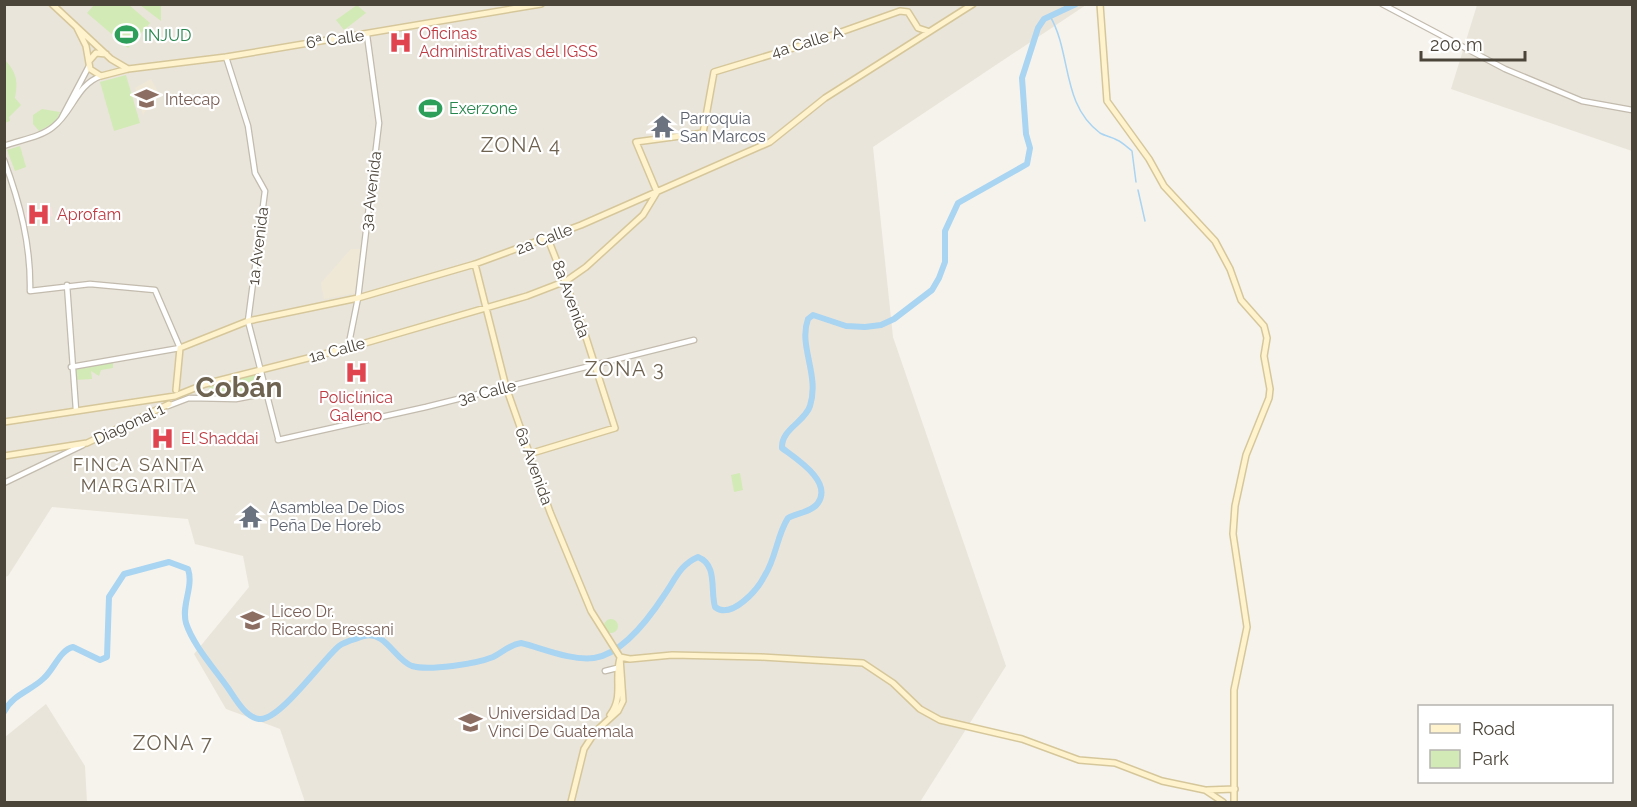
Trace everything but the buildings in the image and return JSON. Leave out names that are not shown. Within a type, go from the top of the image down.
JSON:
[{"type":"main road","points":[[52,4],[109,57],[128,69]]},
{"type":"main road","name":"6ª Calle","points":[[103,75],[128,69],[226,57],[541,4]]},
{"type":"main road","name":"2a Calle","points":[[180,348],[248,321],[358,298],[475,264],[548,239],[657,192],[770,142],[825,98],[973,4]]},
{"type":"main road","points":[[1100,4],[1107,101],[1149,159],[1164,186],[1215,241],[1230,269],[1241,300],[1264,326],[1267,338],[1264,356],[1270,389],[1269,398],[1246,455],[1234,523],[1247,627],[1233,695],[1234,802]]},
{"type":"main road","name":"4a Calle A","points":[[657,192],[636,142],[703,133],[714,72],[810,43],[900,11],[908,12],[921,30],[929,31]]},
{"type":"main road","points":[[77,28],[84,40],[92,72],[103,75],[111,68],[109,57]]},
{"type":"main road","points":[[89,64],[96,53],[109,57]]},
{"type":"main road","name":"1a Calle","points":[[4,422],[175,396],[205,384],[348,348],[487,308],[566,282],[626,233],[642,215],[657,192]]},
{"type":"main road","name":"8a Avenida","points":[[529,454],[615,428],[566,282],[548,239]]},
{"type":"main road","name":"6a Avenida","points":[[475,264],[506,387],[529,454],[581,590],[609,643],[618,655]]},
{"type":"main road","points":[[176,390],[180,348]]},
{"type":"main road","points":[[162,409],[169,404]]},
{"type":"main road","name":"Diagonal 1","points":[[87,443],[162,409]]},
{"type":"main road","points":[[4,456],[87,443]]},
{"type":"main road","points":[[618,655],[634,659],[672,655],[750,656],[863,663],[893,682],[920,709],[940,720],[1022,739],[1079,760],[1115,763],[1162,780],[1205,790],[1235,789]]},
{"type":"main road","points":[[607,721],[619,701],[618,655]]},
{"type":"main road","points":[[571,802],[584,749],[618,711],[623,701],[618,655]]},
{"type":"main road","points":[[1205,790],[1223,802]]},
{"type":"street","points":[[1382,4],[1505,69],[1582,101],[1632,110]]},
{"type":"street","name":"3a Avenida","points":[[348,348],[358,298],[379,123],[367,34]]},
{"type":"street","name":"1a Avenida","points":[[226,57],[248,126],[255,173],[265,191],[248,321],[278,439]]},
{"type":"street","points":[[61,119],[89,64]]},
{"type":"street","points":[[4,146],[47,131],[61,119],[85,84],[103,75]]},
{"type":"street","points":[[4,160],[25,229],[30,259],[30,291],[90,284],[155,290],[180,348]]},
{"type":"street","points":[[67,285],[71,367],[76,410]]},
{"type":"street","name":"3a Calle","points":[[278,439],[506,387],[694,340]]},
{"type":"street","name":"2a Calle","points":[[71,367],[180,348]]},
{"type":"street","name":"Diagonal 1","points":[[162,409],[189,398],[236,399],[268,393]]},
{"type":"street","name":"Diagonal 1","points":[[4,483],[87,443]]},
{"type":"street","points":[[605,671],[617,668]]},
{"type":"shaded area","points":[[5,5],[1086,5],[873,147],[893,337],[1006,666],[920,802],[305,802],[280,729],[226,709],[194,654],[249,587],[243,556],[195,544],[188,519],[52,507],[8,576],[5,577]]},
{"type":"shaded area","points":[[1477,5],[1632,5],[1632,151],[1451,89]]},
{"type":"shaded area","name":"Intecap","points":[[151,79],[160,96],[151,103],[143,115],[135,88]]},
{"type":"shaded area","name":"Aprofam","points":[[51,207],[53,216],[27,222],[24,213]]},
{"type":"shaded area","points":[[351,249],[362,249],[356,293],[324,299],[321,283]]},
{"type":"shaded area","points":[[46,704],[85,766],[87,802],[5,802],[5,737]]},
{"type":"green space","name":"INJUD","points":[[94,5],[129,5],[150,23],[128,48],[87,13]]},
{"type":"green space","points":[[140,5],[161,5],[161,21]]},
{"type":"green space","points":[[357,5],[366,13],[344,30],[336,20]]},
{"type":"green space","points":[[5,60],[14,73],[15,98],[21,105],[9,117],[10,121],[5,123]]},
{"type":"green space","points":[[126,75],[140,123],[114,131],[100,82]]},
{"type":"green space","points":[[42,109],[60,112],[56,122],[39,131],[33,124],[33,115]]},
{"type":"green space","points":[[20,146],[26,167],[15,171],[7,150]]},
{"type":"green space","points":[[113,361],[113,368],[101,370],[99,376],[91,371],[92,379],[75,380],[73,369]]},
{"type":"green space","points":[[257,373],[263,390],[244,395],[210,395],[209,386]]},
{"type":"green space","points":[[740,473],[743,490],[734,492],[731,475]]},
{"type":"green space","points":[[608,619],[614,619],[618,626],[614,633],[608,633],[604,629],[604,623]]},
{"type":"waterway","points":[[4,712],[12,701],[44,678],[68,649],[73,647],[100,660],[107,657],[109,597],[124,574],[169,562],[188,569],[190,582],[185,616],[194,640],[241,707],[249,715],[259,719],[268,717],[289,701],[339,646],[364,636],[378,637],[406,663],[420,667],[441,667],[476,662],[493,657],[521,643],[576,658],[594,658],[615,650],[635,633],[683,568],[698,557],[704,561],[711,572],[715,607],[722,610],[729,609],[744,601],[762,581],[769,568],[788,518],[815,506],[821,495],[821,487],[817,479],[803,464],[782,448],[785,436],[810,406],[812,383],[806,340],[808,319],[813,315],[846,326],[881,325],[894,319],[932,290],[945,262],[945,231],[958,203],[1027,164],[1030,148],[1026,134],[1022,78],[1038,28],[1044,19],[1076,4]]},
{"type":"waterway","points":[[1050,16],[1062,46],[1073,93],[1079,108],[1100,133],[1119,141],[1132,151],[1136,182]]},
{"type":"waterway","points":[[1138,190],[1145,221]]},
{"type":"place","name":"INJUD","points":[[126,35]]},
{"type":"place","name":"Oficinas Administrativas del IGSS","points":[[401,42]]},
{"type":"place","name":"Intecap","points":[[147,99]]},
{"type":"place","name":"Exerzone","points":[[431,108]]},
{"type":"place","name":"Parroquia San Marcos","points":[[662,127]]},
{"type":"place","name":"Aprofam","points":[[39,214]]},
{"type":"place","name":"Policlínica Galeno","points":[[356,372]]},
{"type":"place","name":"El Shaddai","points":[[163,438]]},
{"type":"place","name":"Asamblea De Dios Peña De Horeb","points":[[251,516]]},
{"type":"place","name":"Liceo Dr. Ricardo Bressani","points":[[253,620]]},
{"type":"place","name":"Universidad Da Vinci De Guatemala","points":[[470,722]]},
{"type":"district","name":"ZONA 4","points":[[521,145]]},
{"type":"district","name":"ZONA 3","points":[[625,369]]},
{"type":"district","name":"Cobán","points":[[239,387]]},
{"type":"district","name":"FINCA SANTA MARGARITA","points":[[139,474]]},
{"type":"district","name":"ZONA 7","points":[[173,743]]}]
